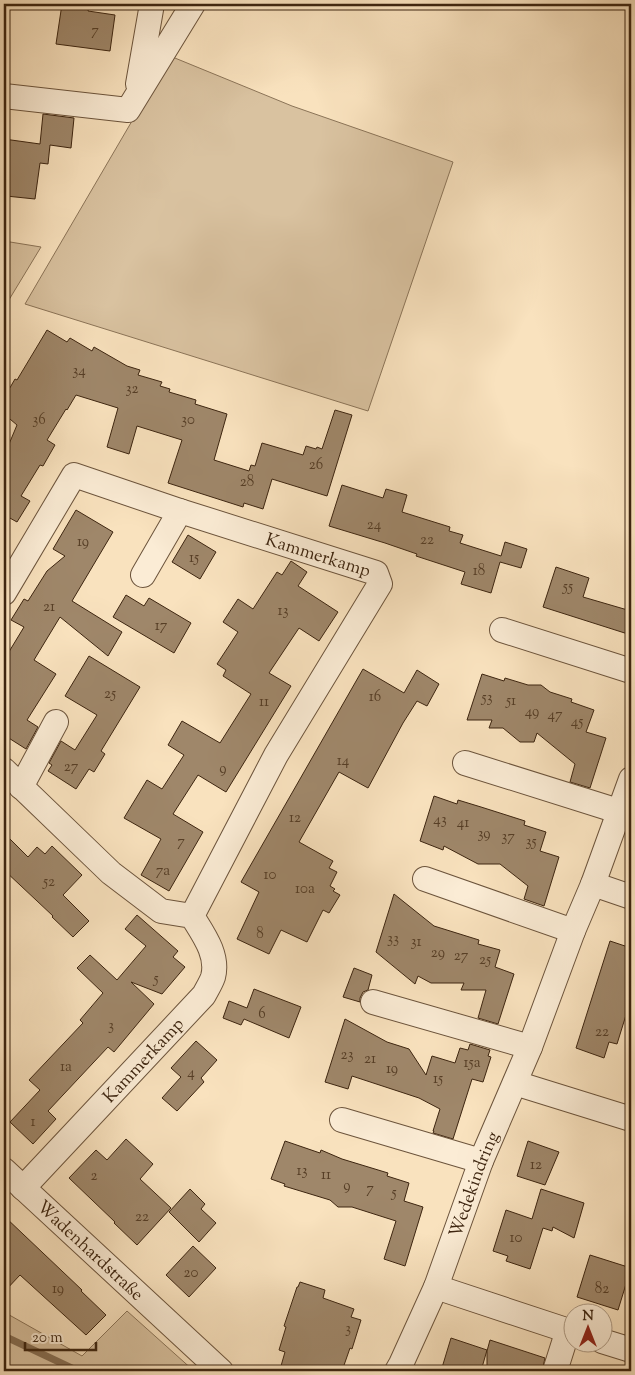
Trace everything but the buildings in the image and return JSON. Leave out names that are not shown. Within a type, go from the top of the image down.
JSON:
[{"type":"street","points":[[136,96],[152,4]]},
{"type":"street","points":[[4,96],[128,110],[193,4]]},
{"type":"street","name":"Kammerkamp","points":[[4,593],[74,475],[180,511],[376,572],[380,584],[276,755],[192,916],[208,942],[214,960],[213,976],[204,995],[23,1188]]},
{"type":"street","points":[[143,575],[180,511]]},
{"type":"street","points":[[502,630],[631,671]]},
{"type":"street","points":[[21,787],[56,722]]},
{"type":"street","points":[[465,763],[618,812]]},
{"type":"street","points":[[4,770],[111,873],[161,910],[192,916]]},
{"type":"street","name":"Wedekindring","points":[[397,1371],[402,1364],[436,1287],[481,1161],[530,1047],[631,778]]},
{"type":"street","points":[[425,879],[573,931]]},
{"type":"street","points":[[592,884],[631,897]]},
{"type":"street","points":[[373,1002],[530,1047]]},
{"type":"street","points":[[515,1083],[631,1119]]},
{"type":"street","points":[[342,1120],[481,1161]]},
{"type":"street","name":"Wadenhardstraße","points":[[4,1170],[221,1371]]},
{"type":"street","points":[[436,1287],[562,1328]]},
{"type":"street","points":[[612,1344],[631,1350]]},
{"type":"street","points":[[555,1371],[562,1352]]},
{"type":"shaded area","points":[[170,56],[292,106],[453,162],[368,411],[25,304]]},
{"type":"shaded area","points":[[4,241],[41,247],[4,308]]},
{"type":"shaded area","points":[[127,1311],[194,1371],[4,1371],[4,1312],[82,1356]]},
{"type":"waterway","points":[[4,1336],[78,1371]]}]
